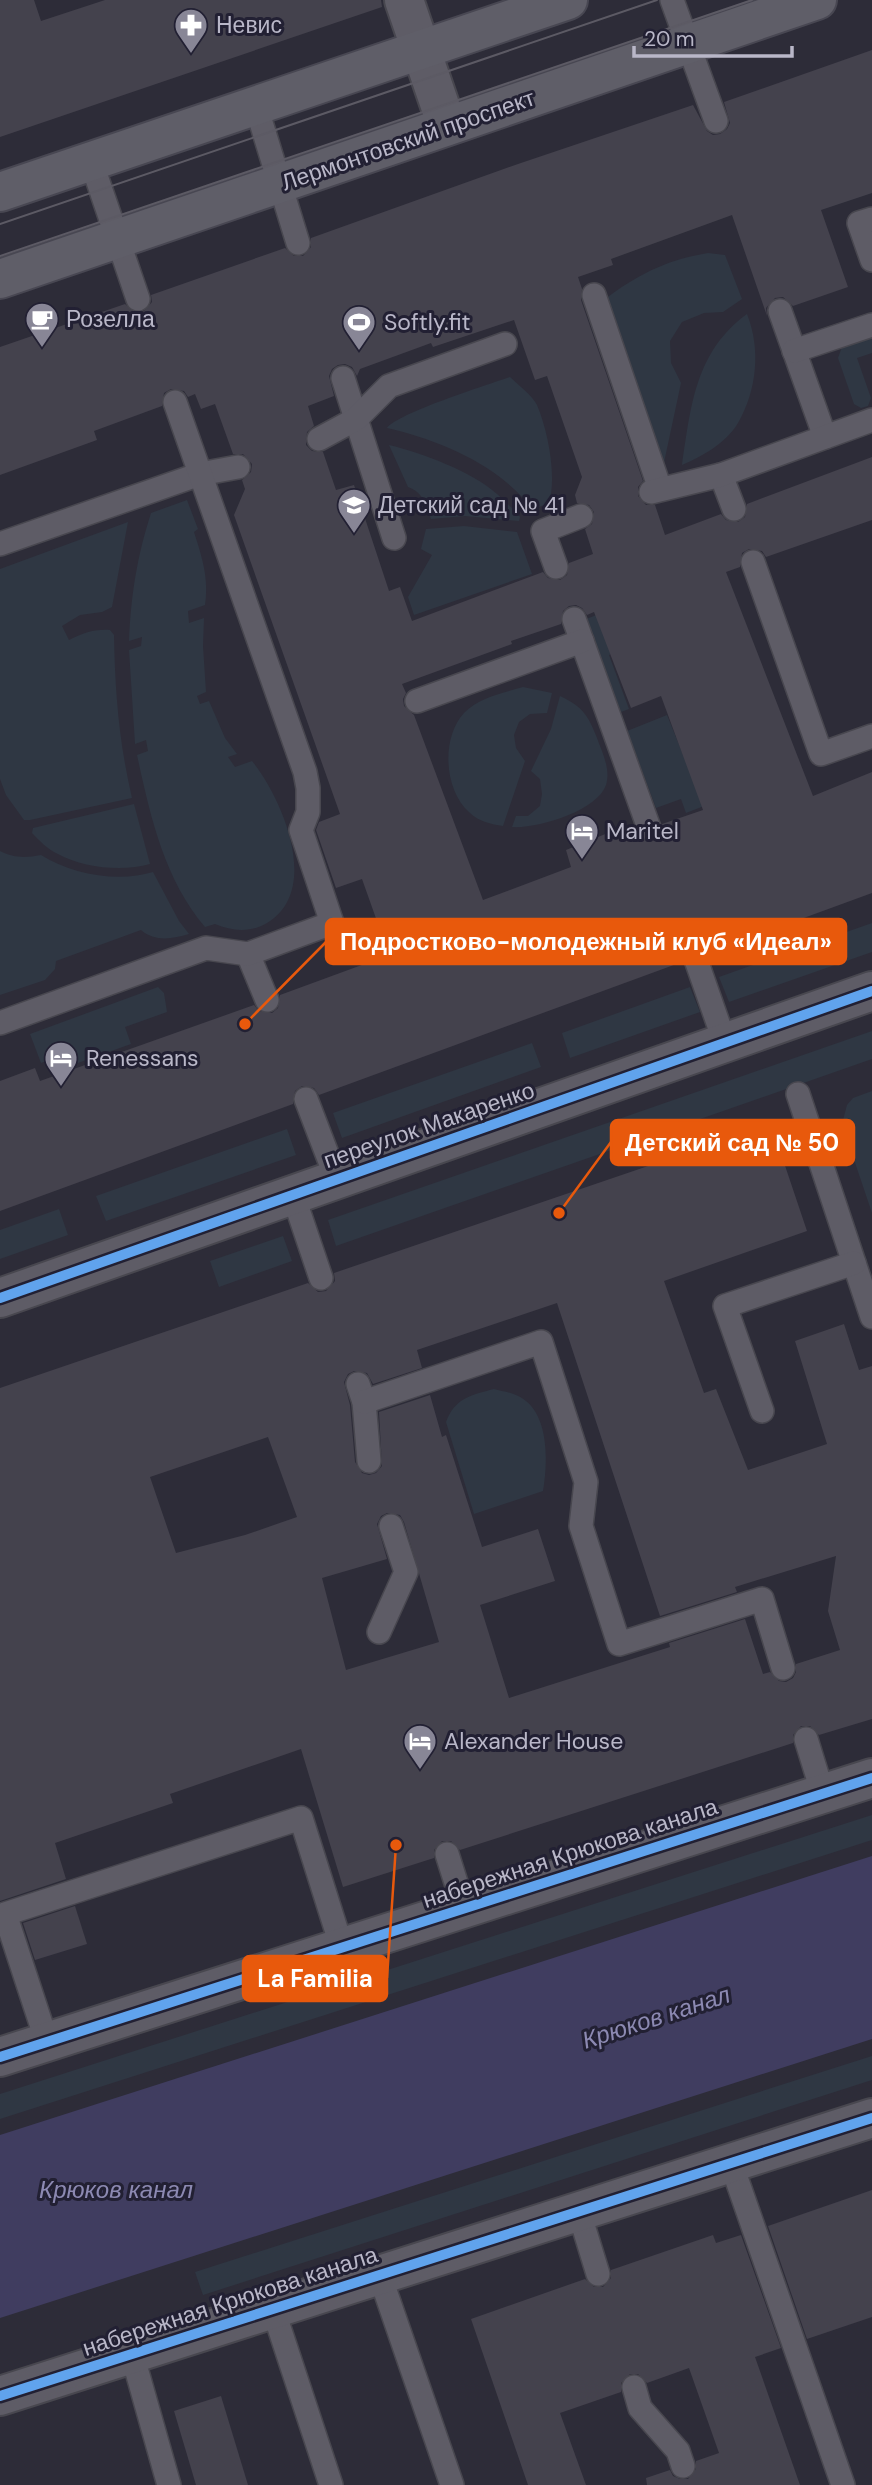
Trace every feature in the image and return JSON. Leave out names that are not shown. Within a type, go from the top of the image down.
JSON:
[{"type":"main road","points":[[0,192],[568,0]]},
{"type":"main road","name":"Лермонтовский проспект","points":[[0,279],[688,44],[775,7],[817,0]]},
{"type":"street","points":[[404,0],[447,126]]},
{"type":"street","name":"переулок Макаренко","points":[[0,1298],[872,991]]},
{"type":"street","name":"набережная Крюкова канала","points":[[0,2057],[872,1778]]},
{"type":"street","name":"набережная Крюкова канала","points":[[0,2396],[872,2118]]},
{"type":"lane","points":[[672,0],[716,121]]},
{"type":"lane","points":[[256,106],[298,243]]},
{"type":"lane","points":[[91,161],[138,299]]},
{"type":"lane","points":[[872,219],[859,223],[872,260]]},
{"type":"lane","points":[[594,295],[655,491],[721,475],[872,420]]},
{"type":"lane","points":[[780,311],[825,437]]},
{"type":"lane","points":[[794,351],[872,325]]},
{"type":"lane","points":[[319,439],[356,419],[390,386],[505,344]]},
{"type":"lane","points":[[343,378],[394,538]]},
{"type":"lane","points":[[0,1023],[206,948],[248,954],[332,923],[301,830],[308,812],[309,788],[306,772],[175,402]]},
{"type":"lane","points":[[0,544],[200,474],[238,467]]},
{"type":"lane","points":[[721,475],[734,509]]},
{"type":"lane","points":[[556,567],[542,531],[581,516]]},
{"type":"lane","points":[[753,562],[821,754],[872,736]]},
{"type":"lane","points":[[416,701],[578,630],[649,828]]},
{"type":"lane","points":[[248,954],[267,1000]]},
{"type":"lane","points":[[695,957],[725,1043]]},
{"type":"lane","points":[[798,1094],[872,1317]]},
{"type":"lane","points":[[306,1100],[337,1180]]},
{"type":"lane","points":[[293,1195],[321,1278]]},
{"type":"lane","points":[[762,1411],[725,1306],[854,1262]]},
{"type":"lane","points":[[369,1461],[361,1393],[541,1342],[586,1482],[581,1526],[619,1644],[762,1599],[783,1668]]},
{"type":"lane","points":[[379,1632],[406,1572],[391,1526]]},
{"type":"lane","points":[[806,1739],[823,1794]]},
{"type":"lane","points":[[47,2042],[5,1914],[301,1818],[342,1948]]},
{"type":"lane","points":[[447,1854],[464,1908]]},
{"type":"lane","points":[[731,2163],[843,2485]]},
{"type":"lane","points":[[579,2212],[598,2274]]},
{"type":"lane","points":[[380,2276],[452,2485]]},
{"type":"lane","points":[[273,2309],[331,2485]]},
{"type":"lane","points":[[132,2354],[169,2485]]},
{"type":"lane","points":[[634,2387],[640,2408],[678,2451],[683,2466]]},
{"type":"shaded area","points":[[708,253],[725,255],[742,299],[723,312],[704,313],[682,322],[670,341],[671,363],[681,383],[662,472],[605,299],[654,269]]},
{"type":"shaded area","points":[[747,314],[754,341],[755,369],[744,410],[738,423],[721,443],[682,465],[693,401],[706,363],[716,345]]},
{"type":"shaded area","points":[[872,335],[872,353],[857,358],[871,398],[868,406],[861,408],[854,404],[838,358],[842,347]]},
{"type":"shaded area","points":[[510,377],[537,405],[548,440],[552,467],[549,503],[534,509],[510,485],[480,463],[434,442],[387,428],[425,407]]},
{"type":"shaded area","points":[[389,445],[431,458],[474,478],[506,502],[520,517],[519,521],[465,516],[431,519],[421,496],[408,487]]},
{"type":"shaded area","points":[[187,500],[198,529],[194,532],[206,586],[205,605],[188,611],[189,623],[204,618],[206,692],[197,696],[200,704],[209,701],[225,738],[237,754],[228,757],[235,767],[252,761],[264,777],[275,797],[291,844],[294,867],[292,889],[283,908],[267,923],[248,930],[215,924],[205,927],[191,908],[169,867],[153,823],[137,755],[148,751],[146,740],[135,744],[129,650],[141,646],[142,637],[129,641],[138,560],[151,513]]},
{"type":"shaded area","points":[[128,522],[112,607],[102,612],[80,615],[62,626],[69,640],[99,630],[110,630],[114,635],[118,717],[132,798],[24,820],[6,795],[0,779],[0,569]]},
{"type":"shaded area","points":[[464,526],[517,532],[532,574],[414,615],[408,597],[432,555],[421,549],[426,529]]},
{"type":"shaded area","points":[[602,613],[617,651],[609,655],[629,709],[621,712],[586,619]]},
{"type":"shaded area","points":[[523,687],[552,693],[547,713],[530,714],[519,722],[514,735],[516,748],[525,761],[503,826],[477,818],[461,802],[450,778],[449,750],[452,736],[464,713],[492,696]]},
{"type":"shaded area","points":[[560,696],[584,712],[591,723],[605,761],[606,785],[591,803],[579,810],[536,825],[512,827],[516,816],[528,816],[540,806],[540,779],[531,771],[551,729]]},
{"type":"shaded area","points":[[667,715],[704,806],[686,813],[681,799],[656,808],[627,731]]},
{"type":"shaded area","points":[[134,804],[150,864],[116,868],[79,863],[50,850],[32,833],[33,828]]},
{"type":"shaded area","points":[[0,851],[20,857],[41,855],[66,867],[95,875],[125,877],[153,872],[179,921],[189,934],[164,938],[146,934],[141,930],[56,961],[55,969],[45,980],[0,995]]},
{"type":"shaded area","points":[[872,923],[872,952],[729,1002],[719,977]]},
{"type":"shaded area","points":[[158,987],[164,993],[167,1012],[125,1027],[131,1044],[61,1069],[56,1057],[41,1063],[30,1034]]},
{"type":"shaded area","points":[[690,987],[700,1012],[570,1058],[562,1033]]},
{"type":"shaded area","points":[[872,1031],[872,1059],[336,1246],[328,1220]]},
{"type":"shaded area","points":[[532,1043],[541,1067],[342,1138],[333,1113]]},
{"type":"shaded area","points":[[872,1091],[872,1213],[842,1124],[847,1105],[853,1098]]},
{"type":"shaded area","points":[[287,1129],[296,1155],[106,1221],[96,1196]]},
{"type":"shaded area","points":[[59,1209],[68,1235],[0,1259],[0,1230]]},
{"type":"shaded area","points":[[283,1236],[292,1261],[219,1287],[210,1261]]},
{"type":"shaded area","points":[[494,1389],[516,1395],[527,1402],[541,1424],[546,1451],[543,1491],[474,1514],[446,1422],[459,1403]]},
{"type":"shaded area","points":[[872,1815],[872,1840],[0,2119],[0,2094]]},
{"type":"shaded area","points":[[872,2056],[872,2080],[203,2295],[195,2272]]},
{"type":"water","name":"Крюков канал","points":[[872,1856],[872,2039],[0,2318],[0,2135]]},
{"type":"building","points":[[0,0],[34,0],[41,21],[105,0],[381,0],[382,7],[0,137]]},
{"type":"building","points":[[872,50],[872,193],[821,210],[848,287],[793,306],[783,297],[775,298],[766,308],[767,316],[732,215],[611,259],[613,265],[578,277],[582,289],[581,300],[643,481],[638,487],[638,496],[646,505],[655,505],[665,535],[721,514],[726,520],[738,522],[745,517],[747,504],[872,457],[872,520],[766,557],[762,551],[749,549],[742,553],[740,567],[726,572],[813,796],[872,772],[872,893],[708,953],[698,943],[690,944],[681,954],[682,962],[319,1095],[314,1088],[302,1086],[295,1091],[293,1104],[0,1211],[0,1081],[35,1068],[40,1081],[254,1005],[259,1011],[272,1013],[278,1008],[280,995],[389,955],[362,879],[336,888],[316,830],[319,822],[340,814],[234,515],[245,489],[242,480],[251,472],[252,464],[243,454],[233,454],[215,404],[201,409],[195,394],[188,397],[184,391],[171,389],[164,393],[162,406],[94,431],[97,440],[0,475],[0,347],[125,304],[135,313],[143,312],[152,302],[151,295],[285,248],[294,256],[303,256],[311,247],[311,238],[693,105],[707,131],[713,135],[720,134],[730,123],[724,102]],"holes":[[[514,320],[535,380],[547,376],[582,477],[575,495],[577,503],[589,505],[594,512],[592,524],[585,529],[593,554],[569,563],[567,575],[560,580],[548,578],[543,572],[412,621],[400,587],[389,591],[354,485],[336,490],[323,452],[312,451],[306,445],[307,432],[314,426],[308,406],[334,396],[329,376],[332,369],[338,365],[352,367],[357,376],[360,369],[431,343],[433,347]],[[576,605],[587,615],[594,612],[631,708],[661,696],[703,810],[662,824],[660,836],[653,841],[641,839],[634,829],[625,826],[566,850],[571,867],[483,900],[414,715],[404,706],[406,693],[402,684],[561,624],[563,611]]]},
{"type":"building","points":[[771,1124],[807,1231],[664,1281],[704,1393],[716,1389],[748,1470],[827,1444],[795,1341],[844,1324],[859,1370],[872,1366],[872,1719],[819,1735],[810,1726],[801,1726],[793,1735],[793,1743],[460,1850],[451,1841],[442,1841],[434,1850],[434,1858],[343,1887],[301,1749],[170,1794],[173,1803],[55,1843],[66,1879],[0,1901],[0,1388],[308,1283],[318,1292],[326,1291],[335,1281],[334,1273]],"holes":[[[557,1303],[660,1616],[737,1592],[735,1587],[836,1556],[828,1611],[840,1650],[796,1664],[793,1678],[786,1682],[779,1681],[770,1672],[763,1674],[745,1619],[669,1643],[670,1647],[509,1698],[480,1605],[555,1581],[538,1529],[482,1547],[446,1435],[442,1437],[430,1395],[379,1412],[382,1466],[376,1473],[362,1473],[355,1462],[350,1405],[344,1382],[348,1374],[354,1371],[367,1373],[373,1384],[422,1368],[417,1350]],[[268,1437],[297,1517],[245,1535],[176,1553],[150,1477]],[[387,1513],[400,1515],[404,1522],[439,1642],[346,1670],[322,1578],[387,1559],[377,1524],[381,1516]]]},
{"type":"building","points":[[75,1906],[87,1944],[35,1960],[23,1923]]},
{"type":"building","points":[[872,2190],[872,2317],[807,2339],[768,2226]]},
{"type":"building","points":[[713,2235],[716,2243],[741,2235],[781,2348],[755,2357],[800,2485],[647,2485],[646,2478],[670,2470],[673,2476],[688,2479],[696,2469],[696,2461],[719,2453],[689,2368],[647,2383],[638,2374],[630,2374],[621,2383],[621,2392],[560,2413],[586,2485],[528,2485],[471,2319],[585,2279],[594,2287],[603,2287],[611,2278],[611,2270]]},
{"type":"building","points":[[221,2396],[248,2485],[196,2485],[174,2411]]},
{"type":"tram line","points":[[0,224],[657,0]]},
{"type":"tram line","points":[[0,256],[752,0]]},
{"type":"cycle path","points":[[0,1298],[872,991]]},
{"type":"cycle path","points":[[0,2057],[872,1778]]},
{"type":"cycle path","points":[[0,2396],[872,2118]]},
{"type":"place","name":"Невис","points":[[191,55]]},
{"type":"place","name":"Розелла","points":[[42,349]]},
{"type":"place","name":"Softly.fit","points":[[359,352]]},
{"type":"place","name":"Детский сад № 41","points":[[354,535]]},
{"type":"place","name":"Maritel","points":[[582,861]]},
{"type":"place","name":"Подростково-молодежный клуб «Идеал»","points":[[245,1024]]},
{"type":"place","name":"Renessans","points":[[61,1088]]},
{"type":"place","name":"Детский сад № 50","points":[[559,1213]]},
{"type":"place","name":"Alexander House","points":[[420,1771]]},
{"type":"place","name":"La Familia","points":[[396,1845]]}]
